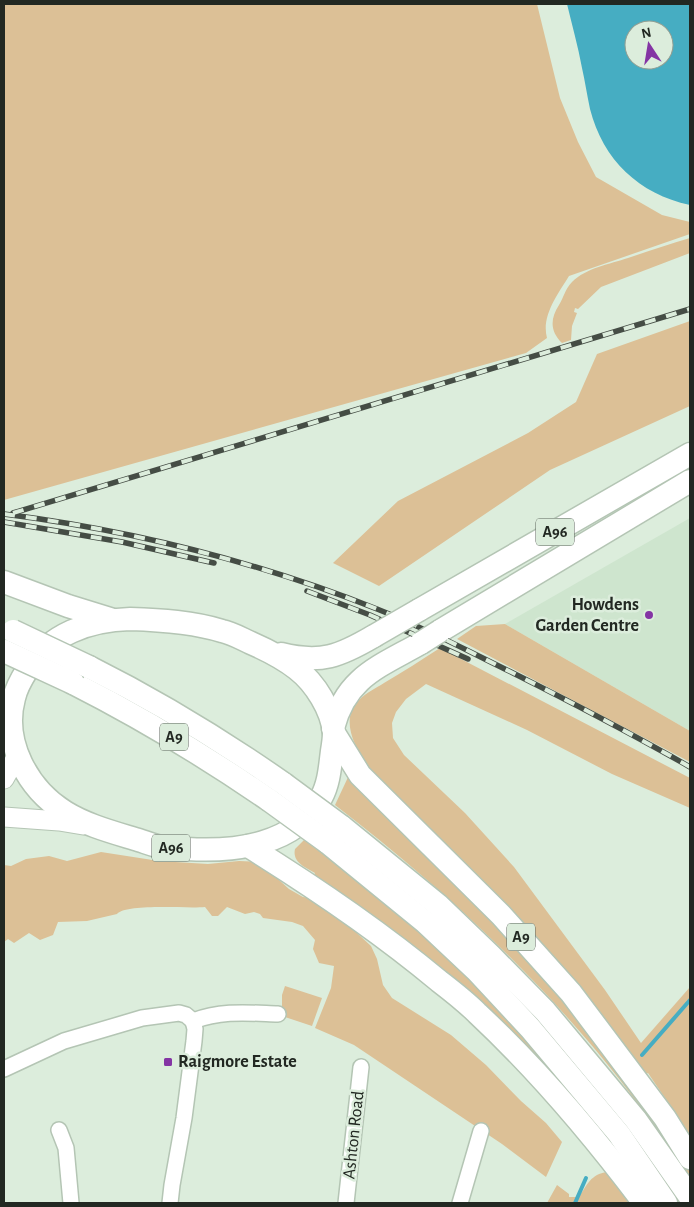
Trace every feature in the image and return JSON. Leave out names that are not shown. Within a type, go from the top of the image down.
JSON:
[{"type":"highway","name":"A96","points":[[690,454],[343,653],[316,659],[299,659],[273,652],[223,631],[159,620],[111,620],[87,625],[57,639],[39,653],[25,674],[14,698],[7,723],[17,756],[32,782],[46,797],[65,812],[96,827],[165,848],[232,849],[272,839],[303,821],[312,812],[322,796],[327,784],[330,767],[333,730],[342,702],[354,685],[374,670],[690,481]]},
{"type":"highway","points":[[4,582],[111,620]]},
{"type":"highway","name":"A9","points":[[7,636],[89,667],[179,716],[233,749],[277,792],[334,834],[438,905],[492,956],[545,1011],[636,1120],[690,1197]]},
{"type":"highway","name":"A9","points":[[7,636],[73,683],[157,727],[221,767],[277,792]]},
{"type":"highway","name":"A96","points":[[273,652],[299,669],[312,684],[326,707],[333,730]]},
{"type":"highway","name":"A9","points":[[333,730],[360,775],[501,915],[571,993],[665,1118],[690,1158]]},
{"type":"highway","name":"A9","points":[[334,834],[476,971],[523,1021],[619,1134],[666,1203]]},
{"type":"highway","points":[[248,846],[304,880],[402,949],[476,1012],[555,1092],[644,1203]]},
{"type":"main road","points":[[4,779],[17,756]]},
{"type":"main road","points":[[4,817],[59,821],[96,827]]},
{"type":"street","points":[[4,1069],[73,1038],[142,1018],[178,1013],[186,1015],[193,1021],[195,1029],[194,1041],[170,1203]]},
{"type":"street","points":[[193,1021],[210,1015],[234,1013],[278,1014]]},
{"type":"street","name":"Ashton Road","points":[[346,1203],[361,1067]]},
{"type":"street","points":[[59,1130],[66,1148],[71,1203]]},
{"type":"street","points":[[460,1203],[481,1131]]},
{"type":"shaded area","points":[[4,4],[537,4],[560,98],[578,142],[596,177],[662,215],[690,222],[690,234],[569,276],[548,313],[546,322],[547,338],[526,353],[4,500]]},
{"type":"shaded area","points":[[690,238],[690,253],[601,287],[578,309],[575,308],[574,312],[577,313],[572,326],[571,340],[562,343],[555,334],[553,329],[554,315],[568,287],[578,277],[598,267]]},
{"type":"shaded area","points":[[690,321],[690,406],[550,470],[379,586],[333,563],[398,501],[528,433],[576,402],[597,354]]},
{"type":"shaded area","points":[[690,518],[690,731],[505,624]]},
{"type":"shaded area","points":[[505,624],[690,731],[690,762],[457,639],[476,626]]},
{"type":"shaded area","points":[[440,648],[690,778],[690,808],[612,774],[527,730],[426,684],[406,699],[396,712],[392,723],[393,738],[404,755],[465,813],[514,867],[605,990],[641,1043],[690,987],[690,1135],[648,1073],[643,1076],[371,773],[356,747],[350,727],[350,717],[353,708],[359,700]]},
{"type":"shaded area","points":[[350,773],[524,949],[690,1165],[690,1178],[620,1080],[556,1004],[449,900],[412,867],[335,805]]},
{"type":"shaded area","points":[[304,840],[388,905],[466,976],[491,1001],[621,1147],[612,1147],[313,877],[315,873],[300,864],[295,857],[295,849]]},
{"type":"shaded area","points":[[101,852],[159,861],[208,864],[239,861],[259,862],[289,889],[303,897],[320,899],[371,946],[377,959],[383,985],[392,998],[451,1035],[486,1065],[521,1101],[546,1123],[562,1142],[546,1177],[502,1144],[354,1045],[315,1028],[331,988],[334,966],[319,963],[313,949],[315,940],[303,926],[292,922],[263,918],[260,914],[254,912],[245,914],[227,907],[218,916],[212,916],[205,907],[145,907],[87,921],[58,922],[53,935],[40,940],[29,933],[14,943],[8,939],[4,942],[4,865],[11,866],[26,859],[49,856],[67,861]]},
{"type":"shaded area","points":[[285,986],[322,998],[312,1026],[282,1016],[282,995]]},
{"type":"shaded area","points":[[607,1172],[632,1203],[547,1203],[557,1185],[569,1194],[569,1197],[579,1197],[593,1178]]},
{"type":"water","points":[[567,4],[690,4],[690,205],[655,193],[639,183],[614,159],[604,144],[590,109]]},
{"type":"waterway","points":[[642,1055],[690,1000]]},
{"type":"waterway","points":[[575,1203],[586,1178]]},
{"type":"railway","points":[[13,513],[690,309]]},
{"type":"railway","points":[[4,514],[99,529],[193,550],[332,592],[394,616],[513,673],[690,767]]},
{"type":"railway","points":[[4,522],[122,542],[214,563]]},
{"type":"railway","points":[[307,591],[370,615],[468,659]]},
{"type":"place","name":"Howdens Garden Centre","points":[[649,615]]},
{"type":"place","name":"Raigmore Estate","points":[[168,1062]]}]
